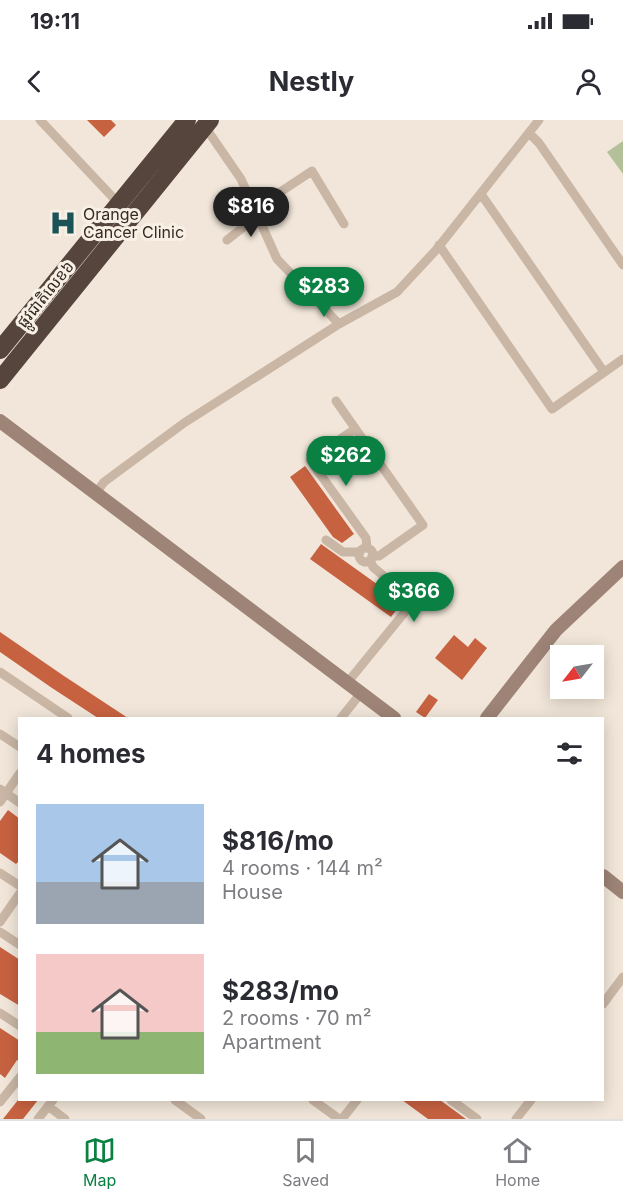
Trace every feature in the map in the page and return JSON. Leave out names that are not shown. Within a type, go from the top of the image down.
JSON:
[{"type":"highway","name":"ផ្លូវជាតិលេខ៦","points":[[0,350],[126,210],[199,122]]},
{"type":"highway","name":"ផ្លូវជាតិលេខ៦","points":[[0,380],[126,210]]},
{"type":"main road","points":[[0,421],[393,717]]},
{"type":"main road","points":[[488,717],[556,630],[623,567]]},
{"type":"main road","points":[[604,877],[623,892]]},
{"type":"street","points":[[40,120],[126,210]]},
{"type":"street","points":[[95,494],[104,482],[184,423],[339,324],[397,292],[439,245],[539,120]]},
{"type":"street","points":[[199,122],[241,179],[277,259],[339,324]]},
{"type":"street","points":[[529,133],[540,144],[623,265]]},
{"type":"street","points":[[227,240],[257,212],[312,171],[344,224]]},
{"type":"street","points":[[481,194],[604,372]]},
{"type":"street","points":[[439,245],[550,408],[556,409],[623,359]]},
{"type":"street","points":[[326,540],[343,552],[380,556],[423,525],[336,401]]},
{"type":"street","points":[[347,683],[409,607],[411,599],[373,567],[367,554],[366,538],[310,460],[355,429]]},
{"type":"street","points":[[0,672],[62,717]]},
{"type":"street","points":[[342,717],[361,693]]},
{"type":"street","points":[[0,734],[18,746]]},
{"type":"street","points":[[18,775],[2,795],[18,802]]},
{"type":"street","points":[[0,873],[18,885]]},
{"type":"street","points":[[0,922],[18,896]]},
{"type":"street","points":[[0,932],[18,944]]},
{"type":"street","points":[[604,999],[623,977]]},
{"type":"street","points":[[0,1013],[18,1025]]},
{"type":"street","points":[[0,1102],[3,1091],[18,1079]]},
{"type":"street","points":[[176,1101],[201,1119]]},
{"type":"street","points":[[314,1101],[341,1119],[356,1101]]},
{"type":"street","points":[[452,1101],[477,1119]]},
{"type":"street","points":[[516,1119],[530,1101]]},
{"type":"street","points":[[38,1119],[50,1103],[65,1119]]},
{"type":"green space","points":[[623,141],[623,174],[607,152]]},
{"type":"building","points":[[87,120],[111,120],[116,125],[104,137]]},
{"type":"building","points":[[305,466],[354,534],[342,543],[333,537],[290,477]]},
{"type":"building","points":[[321,544],[402,602],[391,617],[310,559]]},
{"type":"building","points":[[0,632],[126,717],[96,717],[0,652]]},
{"type":"building","points":[[454,635],[468,647],[475,638],[487,648],[462,680],[435,658]]},
{"type":"building","points":[[429,694],[438,700],[426,717],[416,712]]},
{"type":"building","points":[[8,810],[18,818],[18,862],[16,864],[0,853],[0,821]]},
{"type":"building","points":[[0,947],[18,959],[18,1005],[0,994]]},
{"type":"building","points":[[0,1028],[18,1040],[18,1061],[5,1078],[0,1074]]},
{"type":"building","points":[[18,1100],[37,1101],[23,1119],[3,1119]]},
{"type":"building","points":[[403,1101],[441,1101],[466,1119],[428,1119]]},
{"type":"place","name":"Orange Cancer Clinic","points":[[63,223]]}]
